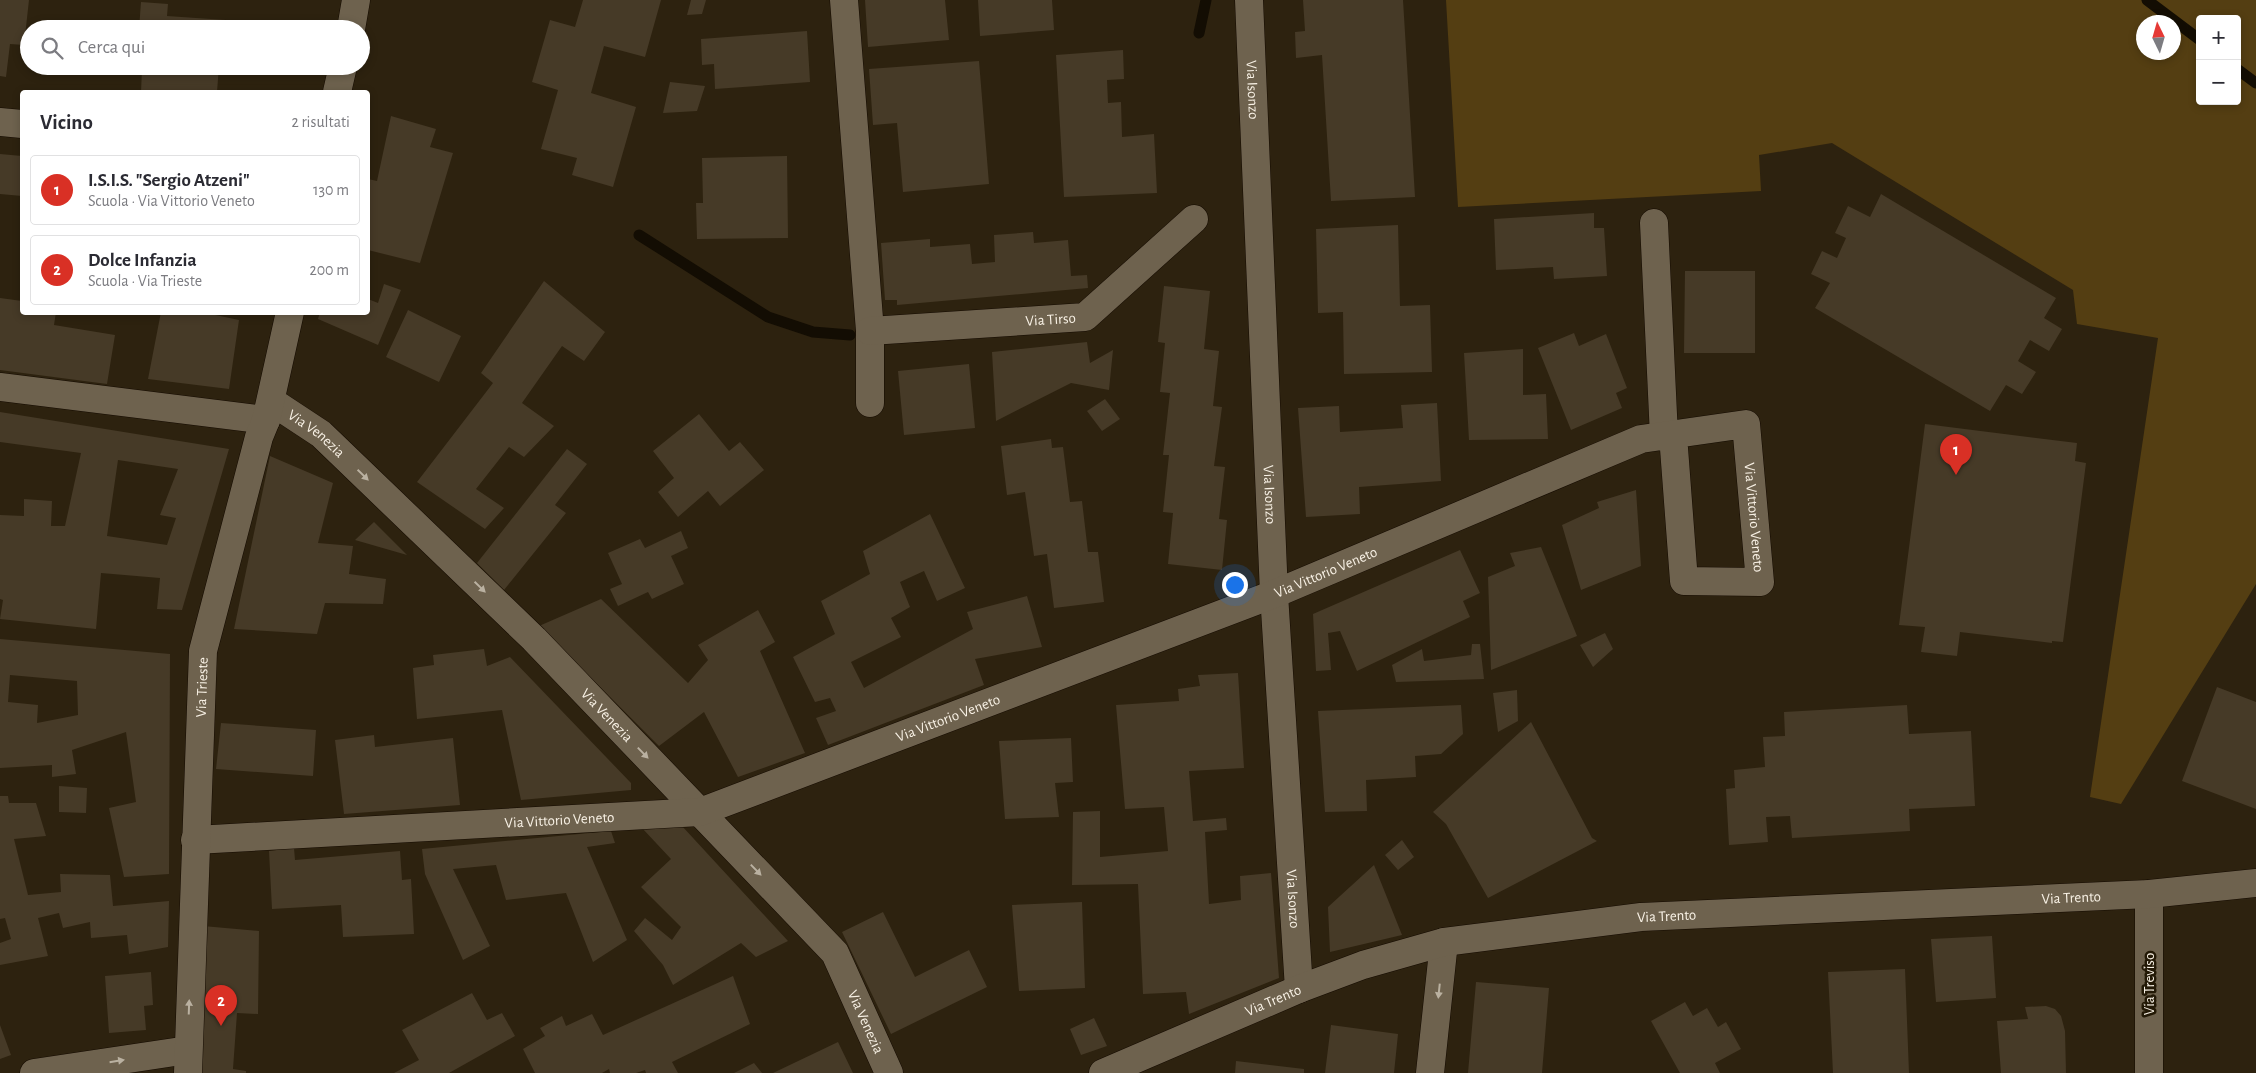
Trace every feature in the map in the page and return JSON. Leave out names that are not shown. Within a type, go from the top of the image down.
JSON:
[{"type":"street","points":[[352,20],[356,0]]},
{"type":"street","points":[[844,0],[870,331],[870,403]]},
{"type":"street","name":"Via Isonzo","points":[[1249,0],[1274,594],[1299,989]]},
{"type":"street","points":[[338,90],[341,75]]},
{"type":"street","points":[[0,122],[20,124]]},
{"type":"street","name":"Via Tirso","points":[[870,331],[1085,317],[1194,219]]},
{"type":"street","name":"Via Vittorio Veneto","points":[[195,840],[700,812],[1274,594],[1641,439],[1668,435],[1746,424],[1760,582],[1684,581],[1668,435],[1654,223]]},
{"type":"street","name":"Via Trieste","points":[[188,1061],[203,651],[259,437],[268,410],[289,315]]},
{"type":"street","name":"Via Venezia","points":[[0,387],[268,410],[321,434],[534,639],[835,953],[889,1073]]},
{"type":"street","name":"Via Trento","points":[[1103,1073],[1299,989],[1363,965],[1444,942],[1642,917],[2149,894],[2256,884]]},
{"type":"street","name":"Via Treviso","points":[[2149,894],[2150,1073]]},
{"type":"street","points":[[1430,1073],[1444,942]]},
{"type":"street","points":[[34,1073],[188,1061]]},
{"type":"shaded area","points":[[1446,0],[2256,0],[2256,584],[2121,804],[2090,797],[2158,338],[2077,324],[2073,290],[1832,143],[1759,155],[1761,191],[1458,207]]},
{"type":"building","points":[[0,0],[29,0],[27,20],[20,20],[20,45],[10,44],[6,77],[0,76]]},
{"type":"building","points":[[583,0],[661,0],[645,57],[604,46],[591,93],[636,107],[613,187],[572,175],[577,158],[541,149],[558,90],[532,82],[550,20],[575,27]]},
{"type":"building","points":[[691,0],[706,0],[702,14],[687,15]]},
{"type":"building","points":[[865,0],[945,0],[949,40],[868,47]]},
{"type":"building","points":[[978,0],[1052,0],[1054,30],[980,36]]},
{"type":"building","points":[[1303,0],[1403,0],[1415,197],[1331,201],[1322,55],[1296,58],[1295,32],[1305,31]]},
{"type":"building","points":[[141,2],[168,4],[167,16],[225,20],[140,20]]},
{"type":"building","points":[[807,31],[810,82],[715,89],[714,64],[702,65],[701,39]]},
{"type":"building","points":[[1123,50],[1124,79],[1107,80],[1108,103],[1121,102],[1122,137],[1154,134],[1157,193],[1064,197],[1056,55]]},
{"type":"building","points":[[979,61],[989,184],[903,192],[897,123],[873,125],[869,69]]},
{"type":"building","points":[[142,75],[218,75],[217,90],[141,90]]},
{"type":"building","points":[[670,82],[705,86],[697,111],[663,113]]},
{"type":"building","points":[[391,116],[436,129],[430,147],[453,153],[420,263],[370,250],[370,179],[377,181]]},
{"type":"building","points":[[0,154],[20,156],[20,196],[0,194]]},
{"type":"building","points":[[787,156],[788,238],[697,239],[696,203],[703,203],[702,158]]},
{"type":"building","points":[[1881,194],[2056,298],[2044,318],[2062,329],[2049,351],[2030,340],[2018,361],[2036,372],[2022,394],[2006,385],[1990,411],[1815,308],[1830,283],[1811,274],[1822,251],[1837,258],[1846,238],[1835,233],[1848,206],[1870,217]]},
{"type":"building","points":[[1594,213],[1594,228],[1604,228],[1607,276],[1554,279],[1553,267],[1496,270],[1494,219]]},
{"type":"building","points":[[1398,225],[1400,306],[1430,305],[1432,372],[1344,374],[1343,312],[1318,313],[1316,229]]},
{"type":"building","points":[[1033,232],[1034,243],[1068,240],[1071,276],[1087,275],[1088,288],[897,305],[897,300],[885,300],[881,243],[930,239],[930,247],[970,244],[972,264],[995,262],[994,235]]},
{"type":"building","points":[[1685,271],[1755,271],[1755,353],[1684,353]]},
{"type":"building","points":[[544,281],[605,332],[584,361],[562,346],[522,403],[554,426],[524,457],[509,447],[476,489],[504,508],[485,529],[417,482],[493,383],[481,373]]},
{"type":"building","points":[[384,284],[401,290],[378,345],[318,319],[319,315],[370,315],[370,300],[378,303]]},
{"type":"building","points":[[1164,286],[1210,291],[1204,349],[1219,351],[1213,406],[1222,407],[1214,466],[1225,467],[1219,519],[1227,520],[1222,570],[1168,564],[1173,513],[1163,512],[1169,455],[1163,455],[1170,393],[1160,392],[1165,343],[1158,342]]},
{"type":"building","points":[[0,298],[20,301],[20,315],[56,315],[54,325],[115,335],[107,384],[0,370]]},
{"type":"building","points":[[408,310],[461,336],[439,382],[386,357]]},
{"type":"building","points":[[160,315],[215,315],[239,320],[229,389],[148,379]]},
{"type":"building","points":[[1574,333],[1579,346],[1606,334],[1627,388],[1616,393],[1622,408],[1571,430],[1538,348]]},
{"type":"building","points":[[1087,342],[1090,363],[1113,350],[1109,390],[1071,383],[996,421],[992,352]]},
{"type":"building","points":[[1523,349],[1523,395],[1546,394],[1548,439],[1469,440],[1464,353]]},
{"type":"building","points":[[969,364],[975,428],[904,435],[898,371]]},
{"type":"building","points":[[1105,399],[1120,419],[1102,431],[1087,411]]},
{"type":"building","points":[[1437,403],[1441,481],[1359,487],[1360,514],[1306,517],[1298,408],[1339,406],[1340,432],[1403,428],[1401,405]]},
{"type":"building","points":[[0,412],[229,449],[182,610],[157,609],[160,578],[101,573],[96,629],[0,619],[3,600],[0,599],[0,515],[24,516],[24,499],[52,501],[51,526],[65,526],[81,453],[0,442]],"holes":[[[118,460],[178,469],[160,515],[176,518],[167,545],[107,536]]]},
{"type":"building","points":[[699,414],[729,451],[740,442],[764,470],[720,506],[708,491],[678,517],[658,492],[674,478],[653,451]]},
{"type":"building","points":[[1925,424],[2077,443],[2075,461],[2086,463],[2063,642],[2052,641],[2052,643],[1960,632],[1957,656],[1921,652],[1925,627],[1899,625]]},
{"type":"building","points":[[1051,439],[1052,448],[1063,447],[1070,502],[1082,501],[1088,552],[1098,552],[1104,602],[1054,608],[1047,554],[1034,556],[1025,492],[1007,495],[1001,446]]},
{"type":"building","points":[[567,449],[587,464],[555,505],[566,513],[504,590],[477,563]]},
{"type":"building","points":[[270,456],[333,483],[318,543],[353,546],[349,574],[386,579],[383,604],[325,603],[317,634],[234,629]]},
{"type":"building","points":[[1636,490],[1641,566],[1581,590],[1562,525],[1599,508],[1597,502]]},
{"type":"building","points":[[930,514],[965,588],[937,601],[924,571],[900,582],[910,607],[891,618],[901,637],[851,662],[864,688],[973,629],[967,612],[1027,596],[1042,647],[975,659],[984,685],[828,745],[816,718],[836,711],[830,698],[815,702],[793,657],[835,634],[821,601],[870,574],[863,551]]},
{"type":"building","points":[[374,522],[407,555],[355,540]]},
{"type":"building","points":[[681,531],[688,548],[671,556],[684,584],[652,599],[648,592],[618,606],[610,589],[622,584],[608,553],[640,539],[645,548]]},
{"type":"building","points":[[1541,547],[1577,636],[1491,670],[1488,577],[1515,566],[1510,553]]},
{"type":"building","points":[[1460,550],[1480,593],[1463,601],[1470,617],[1357,671],[1340,631],[1328,633],[1331,670],[1316,671],[1313,614]]},
{"type":"building","points":[[601,599],[688,683],[708,660],[698,645],[758,610],[775,642],[760,651],[805,753],[738,777],[704,712],[659,746],[539,626]]},
{"type":"building","points":[[1605,633],[1613,649],[1593,667],[1580,645]]},
{"type":"building","points":[[0,639],[170,654],[169,874],[124,877],[109,808],[136,802],[126,732],[72,750],[76,774],[52,777],[52,765],[0,768]],"holes":[[[10,675],[77,681],[78,715],[37,723],[38,705],[8,702]]]},
{"type":"building","points":[[1472,644],[1480,644],[1484,679],[1396,682],[1392,665],[1422,649],[1424,661],[1471,655]]},
{"type":"building","points":[[484,649],[487,666],[510,657],[631,783],[631,790],[521,800],[502,710],[417,719],[413,668],[434,665],[433,655]]},
{"type":"building","points":[[1238,673],[1244,768],[1189,771],[1193,821],[1226,818],[1227,830],[1205,832],[1209,904],[1241,900],[1240,876],[1271,873],[1279,978],[1189,1014],[1186,992],[1143,994],[1138,884],[1072,885],[1073,812],[1100,811],[1100,857],[1168,851],[1164,807],[1125,809],[1116,705],[1179,701],[1178,689],[1200,686],[1198,675]]},
{"type":"building","points":[[2217,687],[2256,702],[2256,809],[2182,781]]},
{"type":"building","points":[[1517,690],[1518,721],[1498,732],[1493,693]]},
{"type":"building","points":[[1461,705],[1463,734],[1441,754],[1415,756],[1416,777],[1366,780],[1367,811],[1325,812],[1318,711]]},
{"type":"building","points":[[1907,705],[1909,734],[1971,731],[1975,806],[1909,809],[1910,831],[1792,838],[1790,816],[1766,817],[1768,842],[1729,845],[1726,789],[1735,788],[1734,770],[1765,767],[1763,737],[1785,736],[1784,712]]},
{"type":"building","points":[[1531,722],[1592,838],[1597,841],[1488,898],[1446,824],[1433,812]]},
{"type":"building","points":[[221,723],[316,730],[313,776],[216,769]]},
{"type":"building","points":[[374,735],[375,747],[453,738],[460,805],[344,814],[335,740]]},
{"type":"building","points":[[1071,738],[1073,782],[1055,783],[1059,817],[1005,819],[999,741]]},
{"type":"building","points":[[59,786],[87,788],[86,813],[59,812]]},
{"type":"building","points":[[0,796],[8,796],[9,803],[36,803],[46,836],[14,839],[28,895],[61,892],[60,874],[110,875],[113,906],[169,901],[168,947],[129,954],[127,935],[91,938],[90,922],[63,928],[59,913],[38,918],[48,956],[0,965],[0,943],[11,939],[5,918],[0,919]]},
{"type":"building","points":[[682,826],[788,941],[756,957],[741,943],[673,985],[663,965],[634,931],[645,918],[672,940],[681,927],[641,887],[671,859],[642,828]]},
{"type":"building","points":[[611,831],[615,843],[587,847],[627,940],[593,962],[566,893],[506,900],[496,865],[453,869],[490,946],[463,960],[425,874],[422,849]]},
{"type":"building","points":[[1402,840],[1414,857],[1398,870],[1385,855]]},
{"type":"building","points":[[294,848],[295,860],[400,851],[402,880],[411,879],[414,934],[343,937],[341,905],[272,909],[269,851]]},
{"type":"building","points":[[1374,865],[1402,935],[1330,952],[1328,907]]},
{"type":"building","points":[[1082,902],[1085,988],[1019,991],[1012,905]]},
{"type":"building","points":[[883,912],[915,977],[969,950],[987,987],[891,1034],[842,932]]},
{"type":"building","points":[[203,926],[259,931],[258,1014],[237,1013],[233,1069],[246,1071],[246,1073],[199,1073]]},
{"type":"building","points":[[1992,936],[1996,998],[1936,1002],[1931,939]]},
{"type":"building","points":[[1905,969],[1909,1073],[1833,1073],[1828,972]]},
{"type":"building","points":[[151,972],[153,1005],[144,1006],[146,1030],[109,1033],[105,976]]},
{"type":"building","points":[[733,976],[750,1024],[672,1062],[678,1073],[646,1073],[645,1070],[636,1073],[610,1073],[609,1069],[602,1073],[535,1073],[523,1049],[545,1036],[540,1028],[562,1016],[566,1026],[592,1014],[603,1035]]},
{"type":"building","points":[[1476,982],[1549,988],[1542,1073],[1468,1073]]},
{"type":"building","points":[[472,993],[487,1020],[502,1013],[515,1036],[449,1073],[394,1073],[419,1060],[402,1030]]},
{"type":"building","points":[[1685,1002],[1693,1016],[1707,1008],[1718,1027],[1726,1022],[1741,1049],[1715,1063],[1720,1073],[1680,1073],[1651,1021]]},
{"type":"building","points":[[2046,1006],[2055,1009],[2061,1016],[2065,1031],[2066,1073],[2001,1073],[1997,1021],[2028,1019],[2025,1007]]},
{"type":"building","points":[[1094,1018],[1107,1046],[1081,1055],[1070,1029]]},
{"type":"building","points":[[0,1025],[11,1055],[0,1059]]},
{"type":"building","points":[[1331,1025],[1398,1034],[1394,1073],[1325,1073]]},
{"type":"building","points":[[838,1042],[853,1073],[773,1073]]},
{"type":"building","points":[[1236,1061],[1304,1069],[1304,1073],[1235,1073]]},
{"type":"building","points":[[754,1063],[762,1073],[734,1073]]},
{"type":"waterway","points":[[1199,33],[1206,0]]},
{"type":"waterway","points":[[2147,0],[2196,37]]},
{"type":"waterway","points":[[2241,72],[2256,83]]},
{"type":"waterway","points":[[639,235],[768,317],[813,332],[850,335]]},
{"type":"place","name":"I.S.I.S. \"Sergio Atzeni\"","points":[[1956,475]]},
{"type":"place","name":"Dolce Infanzia","points":[[221,1026]]}]
